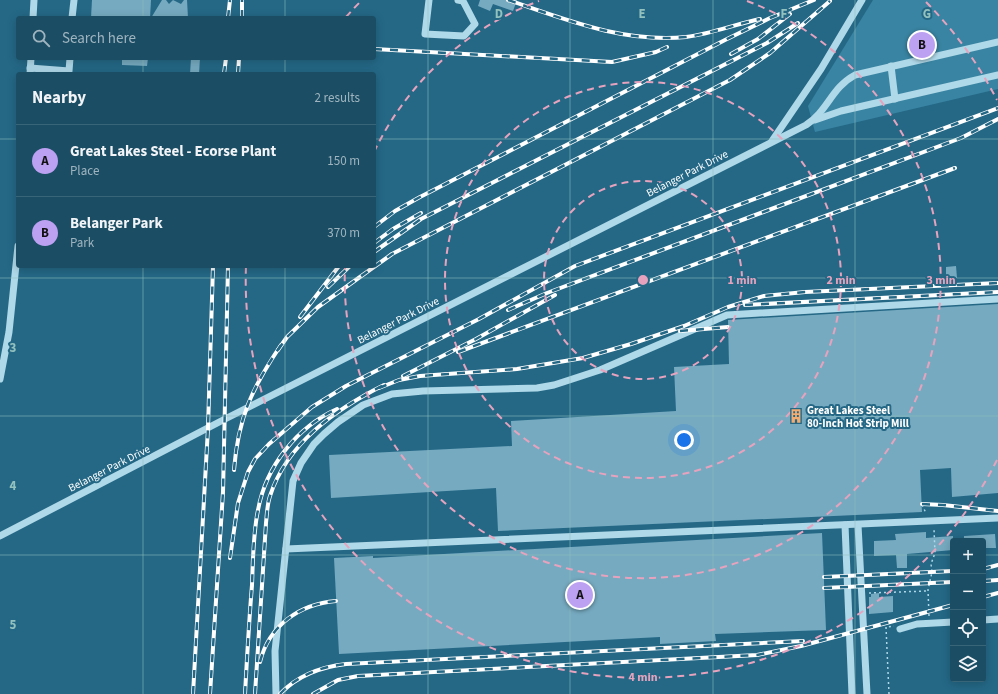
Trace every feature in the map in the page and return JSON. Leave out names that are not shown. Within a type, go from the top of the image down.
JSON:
[{"type":"street","points":[[33,16],[34,0]]},
{"type":"street","points":[[72,16],[74,0]]},
{"type":"street","points":[[429,0],[425,34],[464,36],[475,24],[463,1],[458,0]]},
{"type":"street","points":[[770,143],[821,69],[862,0]]},
{"type":"street","points":[[808,124],[822,110],[839,86],[855,75],[998,42]]},
{"type":"street","points":[[31,60],[30,71],[69,72],[70,60]]},
{"type":"street","points":[[891,66],[895,99]]},
{"type":"street","name":"Belanger Park Drive","points":[[0,536],[226,419],[808,124],[841,111],[998,74]]},
{"type":"street","points":[[0,379],[12,309],[16,267]]},
{"type":"street","points":[[276,694],[275,651],[293,481],[301,462],[314,444],[338,422],[363,405],[379,398],[405,392],[497,390],[537,388],[554,385],[600,370],[727,315],[998,299]]},
{"type":"street","points":[[286,549],[998,518]]},
{"type":"street","points":[[845,525],[852,694]]},
{"type":"street","points":[[858,525],[867,694]]},
{"type":"street","points":[[986,620],[998,619]]},
{"type":"street","points":[[898,627],[917,624],[950,622]]},
{"type":"path","points":[[922,505],[933,528],[935,553],[931,564],[932,572],[928,591],[929,618]]},
{"type":"path","points":[[868,599],[868,593],[928,591]]},
{"type":"path","points":[[889,694],[886,627],[898,627]]},
{"type":"shaded area","points":[[873,0],[998,0],[998,89],[815,132],[808,106]]},
{"type":"building","points":[[92,0],[151,0],[150,16],[91,16]]},
{"type":"building","points":[[162,0],[166,0],[169,4],[173,0],[181,4],[184,0],[187,0],[188,16],[152,16]]},
{"type":"building","points":[[480,0],[517,0],[513,11],[493,4],[490,11],[478,6]]},
{"type":"building","points":[[122,60],[148,60],[147,66],[122,65]]},
{"type":"building","points":[[191,60],[200,60],[199,72],[190,72]]},
{"type":"building","points":[[956,266],[957,278],[946,279],[946,267]]},
{"type":"building","name":"Great Lakes Steel 80-Inch Hot Strip Mill","points":[[998,304],[998,493],[952,497],[951,468],[920,470],[922,512],[498,531],[496,488],[331,498],[329,455],[512,446],[511,421],[676,411],[674,367],[729,364],[728,320]]},
{"type":"building","points":[[926,532],[926,538],[953,536],[953,538],[950,538],[950,550],[907,554],[907,568],[897,568],[896,555],[874,556],[874,541],[896,540],[895,534]]},
{"type":"building","points":[[822,533],[826,630],[715,634],[716,641],[660,644],[660,637],[339,654],[334,558],[373,556],[373,558]]},
{"type":"building","points":[[995,534],[996,548],[986,548],[986,538],[964,538],[964,536]]},
{"type":"building","points":[[879,593],[879,597],[893,596],[893,612],[869,614],[869,597],[871,597],[871,594]]},
{"type":"railway","points":[[228,16],[230,0]]},
{"type":"railway","points":[[242,0],[242,16]]},
{"type":"railway","points":[[508,0],[574,22],[640,37],[686,37],[705,34],[760,19]]},
{"type":"railway","points":[[376,225],[395,211],[420,197],[725,40],[770,18],[814,0]]},
{"type":"railway","points":[[376,265],[392,254],[730,80],[770,53],[830,1]]},
{"type":"railway","points":[[731,54],[758,39],[790,14]]},
{"type":"railway","points":[[376,251],[421,219],[767,43],[798,23]]},
{"type":"railway","points":[[376,49],[612,62],[656,52],[667,47]]},
{"type":"railway","points":[[224,72],[226,60]]},
{"type":"railway","points":[[238,72],[239,60]]},
{"type":"railway","points":[[230,558],[238,503],[248,472],[255,459],[269,444],[312,407],[346,386],[479,319],[575,266],[998,108]]},
{"type":"railway","points":[[508,310],[547,293],[961,138],[998,119]]},
{"type":"railway","points":[[458,352],[955,168]]},
{"type":"railway","points":[[376,242],[393,229],[421,213]]},
{"type":"railway","points":[[193,694],[208,428],[213,268]]},
{"type":"railway","points":[[210,694],[223,492],[228,268]]},
{"type":"railway","points":[[300,317],[337,268]]},
{"type":"railway","points":[[328,287],[348,268]]},
{"type":"railway","points":[[278,350],[287,337],[318,307],[372,268]]},
{"type":"railway","points":[[379,388],[399,380],[420,376],[517,369],[583,358],[684,326],[728,307],[764,296],[805,292],[998,283]]},
{"type":"railway","points":[[745,305],[998,292]]},
{"type":"railway","points":[[403,376],[476,339],[555,295]]},
{"type":"railway","points":[[680,331],[728,327]]},
{"type":"railway","points":[[234,470],[239,435],[248,404],[262,375],[281,345]]},
{"type":"railway","points":[[255,694],[266,523],[270,496],[278,477],[288,460],[315,430],[348,405],[384,385]]},
{"type":"railway","points":[[245,694],[254,538],[256,519],[262,494],[276,463],[297,437],[309,426],[337,409]]},
{"type":"railway","points":[[922,504],[998,511]]},
{"type":"railway","points":[[986,568],[998,565]]},
{"type":"railway","points":[[824,577],[950,571]]},
{"type":"railway","points":[[986,581],[998,580]]},
{"type":"railway","points":[[824,588],[950,582]]},
{"type":"railway","points":[[986,596],[998,593]]},
{"type":"railway","points":[[260,662],[264,649],[271,637],[288,619],[310,607],[336,601]]},
{"type":"railway","points":[[313,694],[338,680],[358,676],[757,655],[801,646],[950,606]]},
{"type":"railway","points":[[280,694],[294,682],[310,673],[327,667],[346,664],[803,641]]},
{"type":"place","name":"Belanger Park","points":[[922,45]]},
{"type":"place","name":"Great Lakes Steel 80-Inch Hot Strip Mill","points":[[796,416]]},
{"type":"place","name":"Great Lakes Steel - Ecorse Plant","points":[[580,595]]}]
